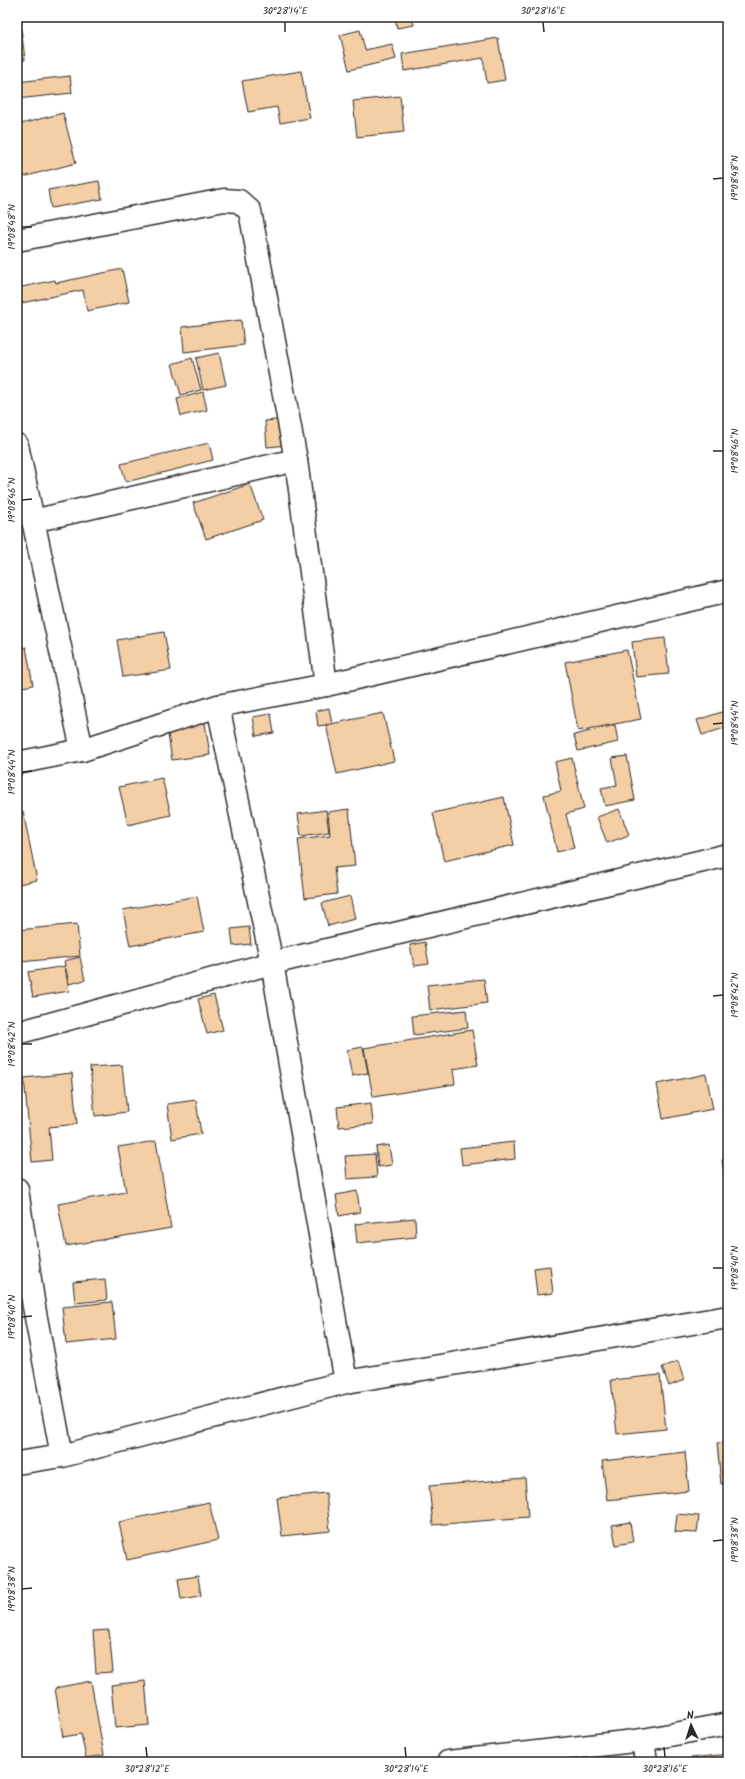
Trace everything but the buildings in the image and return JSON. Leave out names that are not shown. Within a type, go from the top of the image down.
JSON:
[{"type":"street","points":[[17,240],[224,200],[239,201],[250,211],[296,460],[326,685]]},
{"type":"street","points":[[17,445],[82,750]]},
{"type":"street","points":[[33,521],[296,460]]},
{"type":"street","points":[[17,763],[82,750],[218,706],[326,685],[728,591]]},
{"type":"street","points":[[218,706],[272,963],[346,1382]]},
{"type":"street","points":[[17,1033],[272,963],[728,854]]},
{"type":"street","points":[[17,1189],[25,1308],[62,1456]]},
{"type":"street","points":[[17,1463],[62,1456],[346,1382],[728,1317]]},
{"type":"street","points":[[448,1762],[643,1740],[728,1724]]},
{"type":"street","points":[[643,1740],[646,1762]]}]
